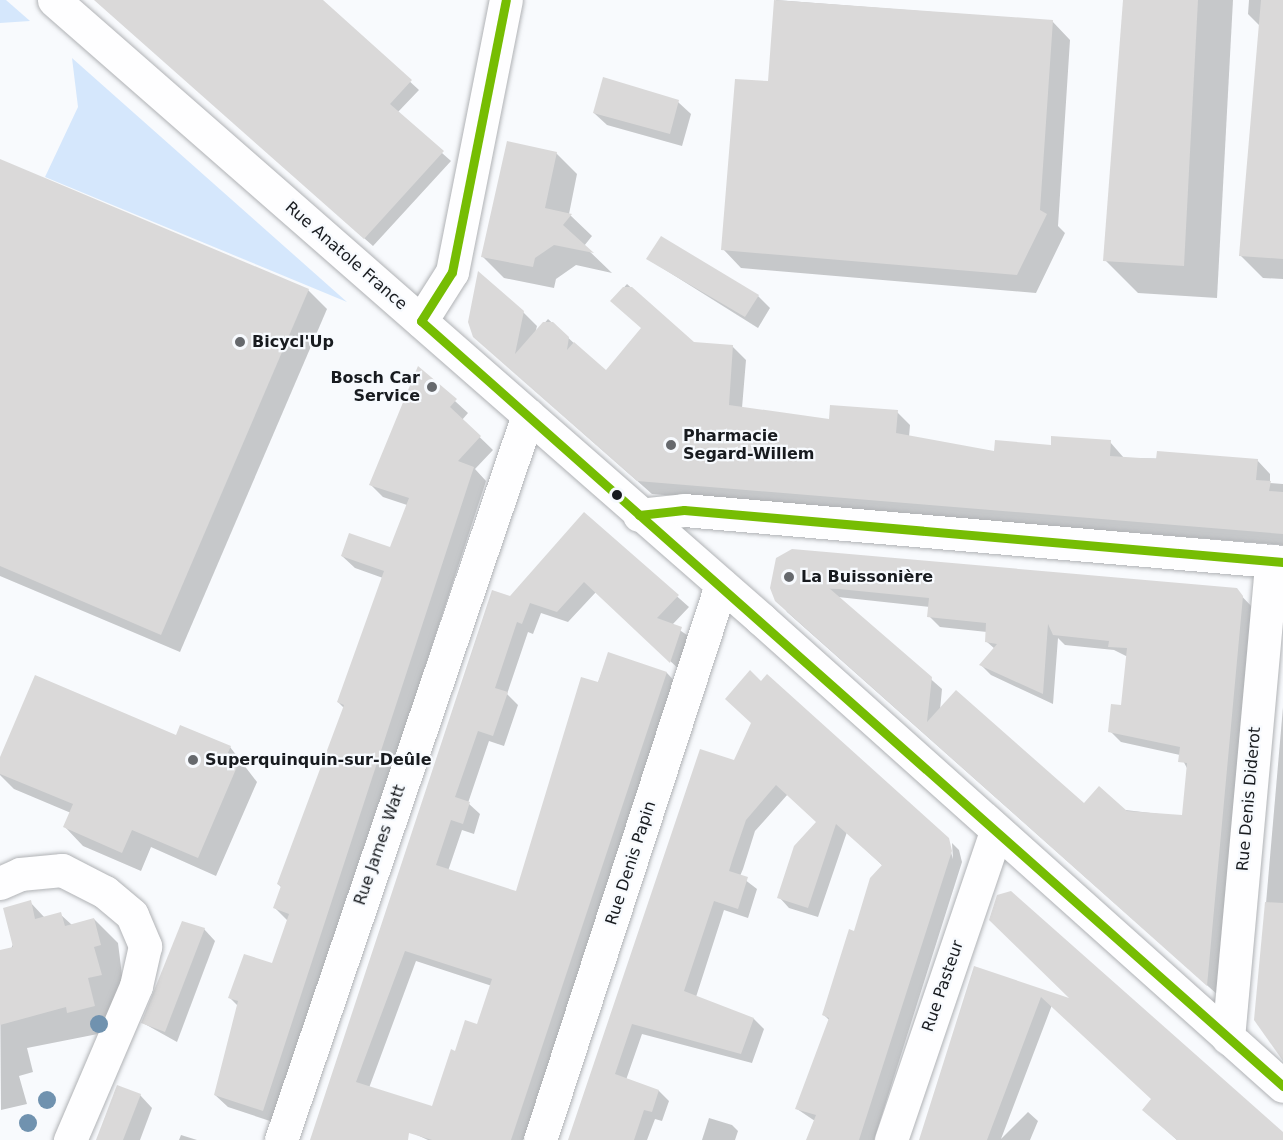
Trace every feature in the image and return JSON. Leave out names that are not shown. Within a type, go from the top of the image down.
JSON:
[{"type":"street","name":"Rue Anatole France","points":[[54,0],[639,515],[722,585],[1283,1086]]},
{"type":"street","points":[[421,321],[452,272],[506,0]]},
{"type":"street","name":"Rue James Watt","points":[[281,1140],[528,416]]},
{"type":"street","points":[[639,515],[684,510],[1277,561]]},
{"type":"street","name":"Rue Denis Diderot","points":[[1228,1038],[1277,561]]},
{"type":"street","name":"Rue Denis Papin","points":[[540,1140],[722,585]]},
{"type":"street","name":"Rue Pasteur","points":[[891,1140],[996,832]]},
{"type":"street","points":[[0,883],[20,874],[62,870],[105,892],[132,915],[145,945],[136,986],[70,1140]]},
{"type":"shaded area","points":[[0,0],[6,0],[30,21],[0,23]]},
{"type":"shaded area","points":[[72,58],[347,302],[45,177],[78,107]]},
{"type":"building","points":[[94,0],[323,0],[412,80],[390,104],[444,151],[364,239]]},
{"type":"building","points":[[774,0],[1053,20],[1040,210],[1047,214],[1017,275],[721,250],[735,79],[768,81]]},
{"type":"building","points":[[1123,0],[1198,0],[1184,266],[1103,261]]},
{"type":"building","points":[[1261,0],[1283,0],[1283,259],[1239,256]]},
{"type":"building","points":[[603,77],[679,100],[670,134],[593,113]]},
{"type":"building","points":[[507,141],[557,152],[545,208],[572,214],[563,225],[594,253],[554,245],[535,258],[533,267],[481,257]]},
{"type":"building","points":[[0,159],[309,289],[161,635],[0,566]]},
{"type":"building","points":[[661,236],[759,295],[745,317],[646,259]]},
{"type":"building","points":[[478,271],[524,311],[515,354],[543,322],[553,322],[569,337],[567,350],[574,342],[606,370],[641,328],[610,301],[623,287],[632,287],[694,342],[733,345],[729,405],[829,419],[830,405],[898,410],[896,433],[994,451],[995,440],[1051,445],[1051,436],[1111,440],[1110,456],[1156,459],[1157,451],[1258,459],[1256,480],[1271,481],[1269,491],[1283,492],[1283,534],[637,481],[473,337],[468,322]]},
{"type":"building","points":[[418,366],[457,399],[450,407],[481,436],[458,461],[474,467],[263,1111],[214,1095],[238,1001],[228,998],[244,954],[272,963],[289,914],[273,908],[281,886],[277,884],[344,705],[337,702],[384,571],[341,556],[349,533],[390,547],[409,498],[369,485]]},
{"type":"building","points":[[584,512],[679,595],[657,618],[682,627],[670,663],[584,582],[557,612],[530,603],[522,624],[517,622],[495,688],[508,692],[493,736],[478,731],[455,797],[470,802],[463,824],[451,820],[436,865],[516,891],[581,677],[598,682],[608,652],[667,672],[511,1140],[432,1140],[409,1133],[408,1140],[310,1140],[492,590],[510,596]],"holes":[[[405,951],[492,979],[477,1024],[465,1020],[455,1051],[451,1049],[432,1106],[356,1082]]]},
{"type":"building","points":[[792,549],[1237,588],[1243,596],[1207,986],[775,601],[770,588],[776,558]],"holes":[[[829,588],[929,598],[927,617],[986,623],[985,642],[997,644],[979,665],[1043,694],[1048,624],[1053,635],[1109,641],[1108,647],[1127,648],[1121,705],[1111,704],[1108,732],[1180,747],[1178,762],[1187,763],[1182,815],[1127,811],[1099,786],[1084,803],[956,690],[927,722],[932,677]]]},
{"type":"building","points":[[750,670],[761,681],[767,674],[949,838],[952,851],[859,1140],[806,1140],[816,1115],[795,1109],[829,1018],[822,1015],[849,929],[854,931],[870,878],[882,865],[836,824],[808,908],[777,898],[794,846],[816,822],[776,785],[746,820],[729,871],[748,877],[738,909],[714,901],[684,991],[754,1018],[741,1054],[632,1024],[615,1074],[659,1090],[652,1112],[644,1110],[634,1140],[568,1140],[700,749],[734,760],[751,723],[725,699]]},
{"type":"building","points":[[35,675],[176,735],[180,725],[231,746],[226,757],[239,762],[198,858],[132,830],[122,853],[63,827],[73,804],[0,774],[0,757]]},
{"type":"building","points":[[1011,891],[1283,1132],[1283,1140],[1177,1140],[1142,1110],[1151,1099],[1041,997],[987,1140],[919,1140],[974,966],[1069,998],[989,920],[997,895]]},
{"type":"building","points":[[31,900],[35,919],[61,912],[65,926],[94,918],[101,945],[94,947],[102,975],[88,978],[95,1006],[67,1013],[66,1007],[0,1025],[0,950],[13,947],[3,908]]},
{"type":"building","points":[[1265,902],[1283,903],[1283,1061],[1254,1020]]},
{"type":"building","points":[[182,921],[205,928],[165,1032],[141,1023]]},
{"type":"building","points":[[117,1085],[141,1094],[123,1140],[96,1140]]},
{"type":"transit line","points":[[421,321],[452,272],[506,0]]},
{"type":"transit line","points":[[421,321],[1283,1086]]},
{"type":"transit line","points":[[639,515],[684,510],[1283,562]]},
{"type":"place","name":"Bicycl'Up","points":[[240,342]]},
{"type":"place","name":"Bosch Car Service","points":[[432,387]]},
{"type":"place","name":"Pharmacie Segard-Willem","points":[[671,445]]},
{"type":"place","name":"La Buissonière","points":[[789,577]]},
{"type":"place","name":"Superquinquin-sur-Deûle","points":[[193,760]]}]
